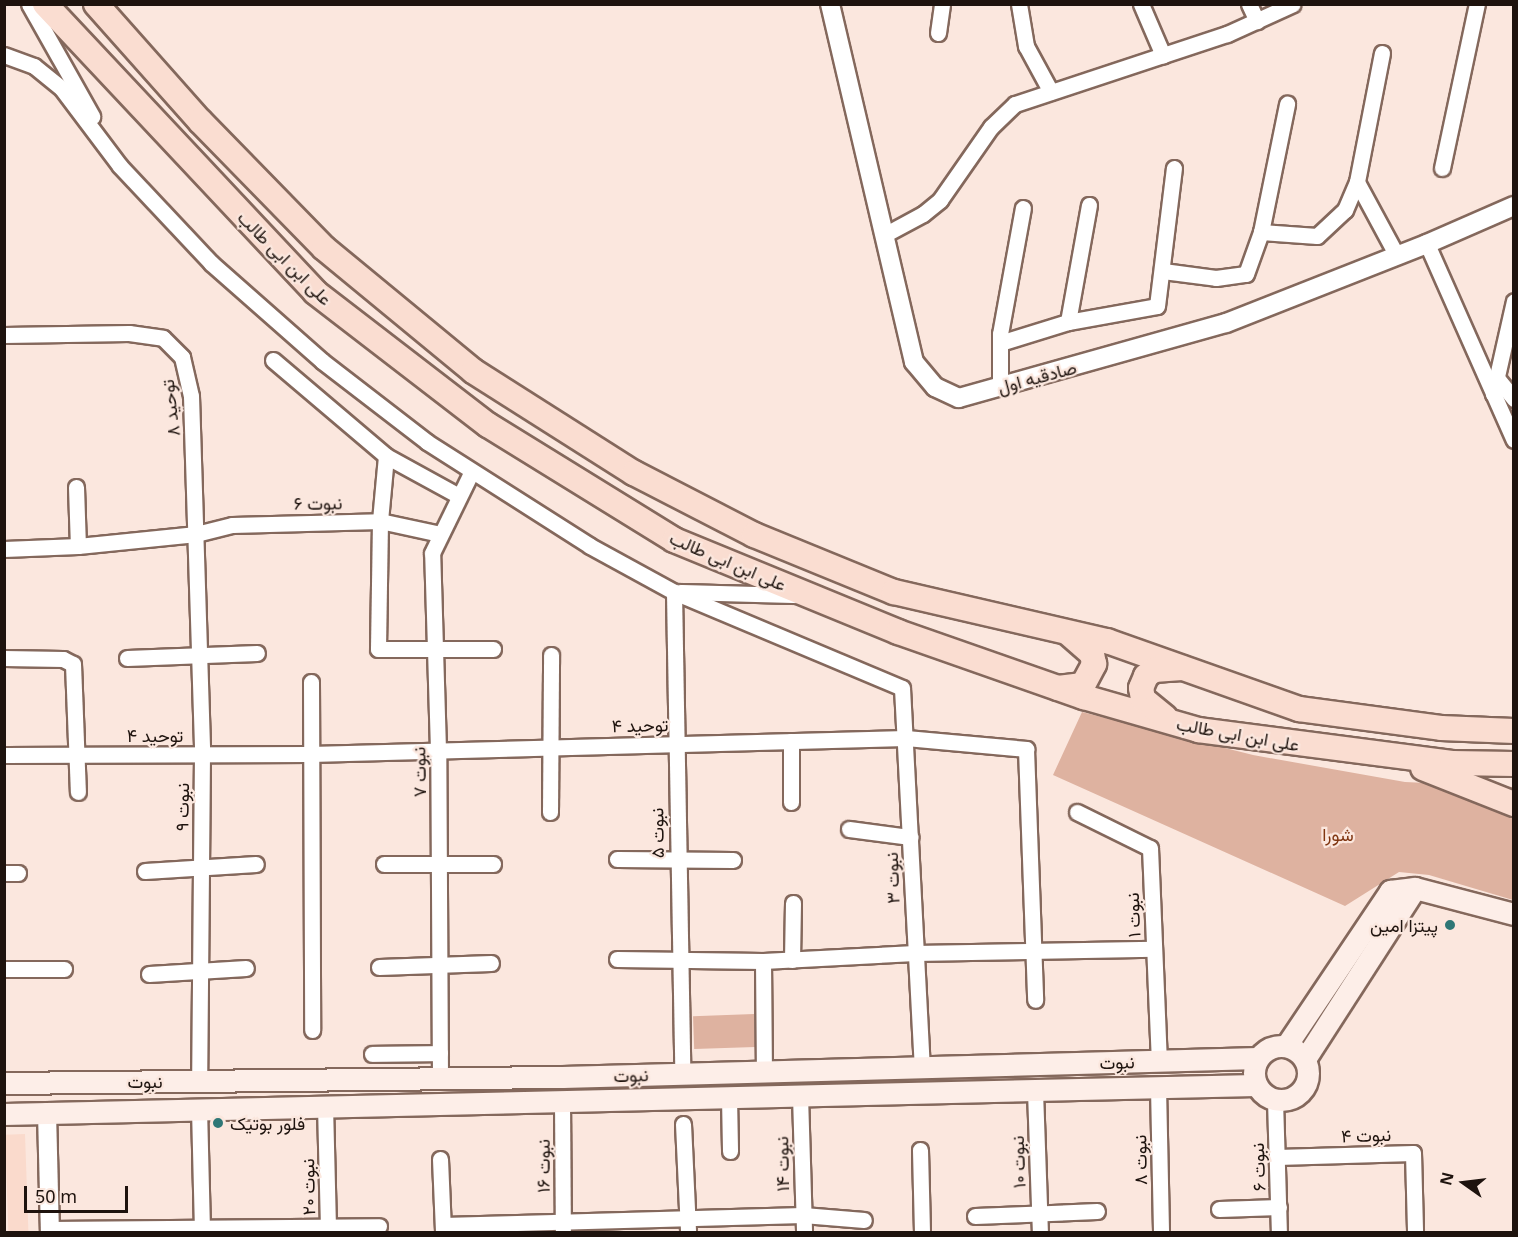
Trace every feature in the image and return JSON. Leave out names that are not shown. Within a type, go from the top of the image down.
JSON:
[{"type":"main road","name":"علی ابن ابی طالب","points":[[45,4],[315,292],[488,425],[674,540],[898,632],[1058,688],[1182,726],[1452,763],[1514,764]]},
{"type":"main road","name":"علی ابن ابی طالب","points":[[96,4],[200,121],[324,248],[472,371],[634,473],[754,535],[894,592],[1066,632],[1193,669],[1299,709],[1441,728],[1514,731]]},
{"type":"main road","points":[[1058,688],[1083,685],[1094,664],[1092,654],[1066,632]]},
{"type":"main road","points":[[1182,726],[1150,708],[1143,699],[1141,688],[1146,676],[1154,670],[1193,669]]},
{"type":"main road","points":[[1387,755],[1514,804]]},
{"type":"main road","points":[[1286,1046],[1390,891],[1415,888],[1514,914]]},
{"type":"main road","points":[[1305,1059],[1415,888]]},
{"type":"main road","points":[[1286,1046],[1305,1059],[1308,1069],[1303,1089],[1295,1096],[1275,1100],[1256,1085],[1253,1073],[1258,1058],[1270,1047],[1286,1046]]},
{"type":"main road","name":"نبوت","points":[[4,1083],[562,1077],[1258,1058]]},
{"type":"main road","points":[[1034,1065],[1035,1091]]},
{"type":"main road","points":[[562,1077],[562,1100]]},
{"type":"main road","points":[[199,1081],[199,1108]]},
{"type":"main road","name":"نبوت","points":[[4,1114],[1256,1085]]},
{"type":"street","points":[[29,4],[120,165]]},
{"type":"street","name":"صادقیه اول","points":[[830,4],[914,362],[935,387],[959,398],[1226,323],[1427,244],[1514,206]]},
{"type":"street","points":[[938,33],[942,4]]},
{"type":"street","points":[[1018,4],[1026,46],[1051,92]]},
{"type":"street","points":[[1141,4],[1163,55]]},
{"type":"street","points":[[1249,4],[1257,21]]},
{"type":"street","points":[[884,235],[923,214],[940,200],[991,127],[1015,104],[1163,55],[1257,21],[1293,4]]},
{"type":"street","points":[[1442,168],[1478,4]]},
{"type":"street","points":[[1261,231],[1317,236],[1345,210],[1357,182],[1382,53]]},
{"type":"street","points":[[4,55],[34,66],[62,89],[120,165],[211,263],[322,361],[471,473],[674,592],[723,591],[812,597]]},
{"type":"street","points":[[1163,271],[1216,278],[1246,274],[1261,231],[1287,104]]},
{"type":"street","points":[[1000,343],[1068,322],[1157,306],[1174,168]]},
{"type":"street","points":[[1357,182],[1397,256]]},
{"type":"street","points":[[1068,322],[1089,205]]},
{"type":"street","points":[[1000,387],[1000,343],[1023,208]]},
{"type":"street","points":[[1427,244],[1514,440]]},
{"type":"street","points":[[1493,394],[1514,302]]},
{"type":"street","name":"توحید ۸","points":[[4,335],[129,333],[164,338],[176,350],[182,357],[191,396],[196,534]]},
{"type":"street","points":[[273,360],[386,456],[459,496]]},
{"type":"street","points":[[1497,378],[1514,399]]},
{"type":"street","points":[[386,456],[380,521],[378,649],[493,649]]},
{"type":"street","name":"نبوت ۷","points":[[440,1079],[438,750],[433,649],[432,553],[471,473]]},
{"type":"street","points":[[76,487],[78,546]]},
{"type":"street","name":"نبوت ۶","points":[[4,549],[78,546],[196,534],[232,525],[380,521],[440,534]]},
{"type":"street","name":"نبوت ۹","points":[[196,534],[202,754],[199,1081]]},
{"type":"street","name":"نبوت ۳","points":[[674,592],[902,688],[922,1067]]},
{"type":"street","name":"نبوت ۵","points":[[674,592],[674,744],[682,1073]]},
{"type":"street","points":[[127,658],[257,654]]},
{"type":"street","points":[[550,812],[552,655]]},
{"type":"street","points":[[4,658],[63,659],[73,664],[79,755],[78,792]]},
{"type":"street","points":[[311,682],[312,1030]]},
{"type":"street","name":"توحید ۴","points":[[4,756],[310,754],[906,738],[1026,749],[1035,999]]},
{"type":"street","points":[[791,741],[791,802]]},
{"type":"street","name":"نبوت ۱","points":[[1077,812],[1150,848],[1159,1060]]},
{"type":"street","points":[[849,829],[910,837]]},
{"type":"street","points":[[617,859],[733,860]]},
{"type":"street","points":[[145,871],[256,864]]},
{"type":"street","points":[[384,864],[493,864]]},
{"type":"street","points":[[792,960],[793,903]]},
{"type":"street","points":[[617,959],[679,963],[763,962],[915,952],[1154,949]]},
{"type":"street","points":[[763,962],[764,1071]]},
{"type":"street","points":[[379,967],[491,963]]},
{"type":"street","points":[[149,974],[246,968]]},
{"type":"street","points":[[4,969],[64,969]]},
{"type":"street","points":[[372,1054],[440,1053]]},
{"type":"street","name":"نبوت ۸","points":[[1158,1087],[1161,1233]]},
{"type":"street","name":"نبوت ۱۰","points":[[1035,1091],[1040,1233]]},
{"type":"street","name":"نبوت ۱۴","points":[[800,1095],[804,1233]]},
{"type":"street","points":[[729,1097],[730,1151]]},
{"type":"street","name":"نبوت ۱۶","points":[[562,1100],[563,1228]]},
{"type":"street","name":"نبوت ۶","points":[[1275,1100],[1279,1233]]},
{"type":"street","name":"نبوت ۲۰","points":[[325,1105],[328,1230]]},
{"type":"street","points":[[199,1108],[202,1230]]},
{"type":"street","points":[[47,1112],[50,1231],[328,1230],[379,1226]]},
{"type":"street","points":[[683,1124],[688,1226]]},
{"type":"street","points":[[920,1150],[922,1233]]},
{"type":"street","name":"نبوت ۴","points":[[1277,1157],[1413,1153],[1415,1233]]},
{"type":"street","points":[[441,1159],[443,1229],[688,1226],[803,1215],[864,1220]]},
{"type":"street","points":[[1219,1209],[1279,1207]]},
{"type":"street","points":[[975,1216],[1097,1211]]},
{"type":"shaded area","points":[[25,1134],[28,1232],[8,1232],[5,1135]]},
{"type":"green space","name":"شورا","points":[[1082,712],[1253,755],[1405,782],[1513,787],[1513,900],[1429,875],[1399,872],[1345,906],[1053,775]]},
{"type":"green space","points":[[754,1014],[755,1047],[694,1049],[693,1016]]},
{"type":"place","name":"پیتزا امین","points":[[1450,925]]},
{"type":"place","name":"فلور بوتیک","points":[[218,1123]]}]
